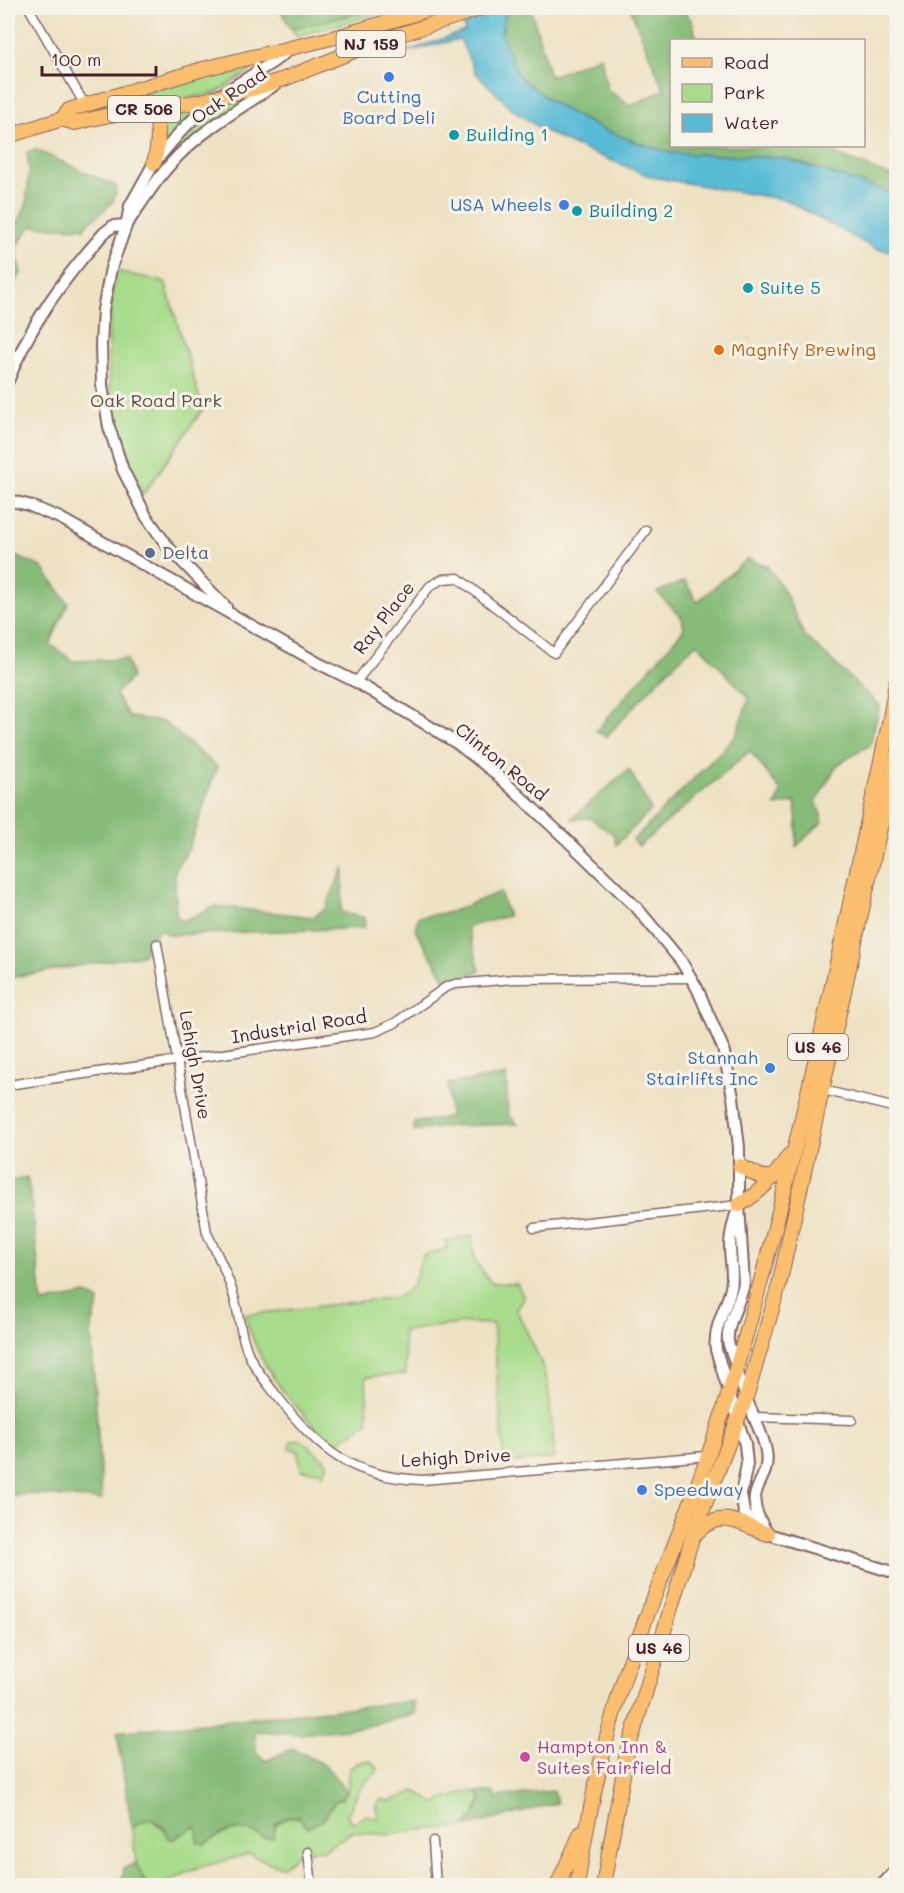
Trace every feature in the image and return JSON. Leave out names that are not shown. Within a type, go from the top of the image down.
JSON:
[{"type":"main road","name":"NJ 159","points":[[293,47],[340,36],[434,8]]},
{"type":"main road","name":"NJ 159","points":[[284,79],[374,43],[482,8]]},
{"type":"main road","name":"CR 506","points":[[62,119],[69,110],[85,105],[203,69],[293,47]]},
{"type":"main road","name":"CR 506","points":[[8,136],[62,119],[75,123],[153,107],[214,99],[284,79]]},
{"type":"main road","points":[[153,107],[159,130],[154,163]]},
{"type":"main road","name":"US 46","points":[[577,1886],[604,1748],[631,1658],[685,1522],[730,1392],[763,1279],[803,1117],[897,683]]},
{"type":"main road","name":"US 46","points":[[603,1886],[627,1753],[693,1535],[746,1398],[779,1285],[897,756]]},
{"type":"main road","points":[[739,1205],[756,1195],[776,1177],[789,1156],[803,1117]]},
{"type":"main road","points":[[740,1166],[762,1177],[776,1177]]},
{"type":"main road","points":[[693,1535],[705,1524],[723,1518],[768,1534]]},
{"type":"main road","points":[[557,1886],[590,1815]]},
{"type":"street","points":[[29,8],[85,105]]},
{"type":"street","name":"Oak Road","points":[[232,614],[223,602],[176,557],[146,516],[123,470],[109,427],[105,403],[101,364],[102,318],[111,268],[130,206],[154,163],[181,131],[214,99],[293,47]]},
{"type":"street","name":"Oak Road","points":[[126,225],[158,178],[191,143],[284,79]]},
{"type":"street","points":[[8,381],[30,331],[53,295],[104,233],[113,226],[126,225]]},
{"type":"street","name":"Clinton Road","points":[[8,500],[28,505],[60,518],[356,682],[458,744],[494,772],[567,840],[637,908],[664,939],[691,978],[723,1048],[733,1097],[740,1166],[739,1205]]},
{"type":"street","name":"Ray Place","points":[[356,682],[430,586],[443,579],[458,579],[554,652],[646,530]]},
{"type":"street","points":[[172,581],[179,568],[176,557]]},
{"type":"street","name":"Lehigh Drive","points":[[157,944],[207,1233],[235,1298],[248,1353],[272,1390],[316,1442],[344,1462],[364,1471],[396,1479],[422,1480],[707,1456]]},
{"type":"street","name":"Industrial Road","points":[[8,1085],[375,1032],[395,1023],[446,987],[455,984],[514,979],[691,978]]},
{"type":"street","points":[[823,1090],[897,1108]]},
{"type":"street","points":[[534,1228],[739,1205]]},
{"type":"street","name":"NJ 159","points":[[739,1205],[744,1283],[742,1295],[729,1328],[728,1341],[746,1398]]},
{"type":"street","name":"NJ 159","points":[[737,1418],[715,1340],[720,1315],[731,1289],[733,1277],[731,1231],[739,1205]]},
{"type":"street","points":[[746,1398],[766,1450],[767,1461],[755,1491],[753,1507],[768,1534]]},
{"type":"street","points":[[754,1417],[852,1420]]},
{"type":"street","points":[[737,1418],[747,1454],[741,1494],[742,1502],[744,1512],[752,1522],[768,1534],[897,1573]]},
{"type":"street","points":[[433,1841],[436,1886]]},
{"type":"street","points":[[308,1852],[312,1886]]},
{"type":"street","points":[[881,1886],[897,1870]]},
{"type":"green space","points":[[279,8],[381,8],[291,29]]},
{"type":"green space","points":[[282,8],[399,8],[296,36]]},
{"type":"green space","points":[[507,8],[531,9],[550,77],[601,56],[607,89],[630,106],[664,90],[630,8],[681,8],[692,21],[697,39],[670,39],[670,147],[826,147],[835,154],[896,178],[896,195],[784,158],[671,153],[597,127],[553,103],[518,76],[501,34]]},
{"type":"green space","points":[[270,58],[216,93],[74,118],[72,114],[168,84]]},
{"type":"green space","points":[[251,96],[145,192],[159,165],[178,141],[215,105]]},
{"type":"green space","points":[[198,107],[162,149],[163,112]]},
{"type":"green space","points":[[36,150],[116,186],[116,193],[110,205],[84,228],[31,226],[16,247],[21,273],[8,294],[8,231],[15,228],[26,206],[29,170],[27,152]]},
{"type":"green space","name":"Oak Road Park","points":[[115,271],[165,282],[203,409],[143,495],[123,448],[112,404],[108,360]]},
{"type":"green space","points":[[8,553],[42,567],[68,603],[50,644],[73,661],[126,659],[132,677],[115,694],[129,717],[164,722],[217,767],[189,848],[175,870],[176,916],[183,921],[216,906],[313,917],[325,909],[344,867],[341,912],[365,918],[364,928],[169,935],[159,929],[142,955],[8,978]]},
{"type":"green space","points":[[747,559],[767,566],[784,590],[804,635],[880,706],[870,745],[837,765],[816,801],[823,821],[796,847],[795,802],[776,806],[781,791],[750,751],[639,846],[633,840],[735,737],[749,698],[697,643],[666,672],[606,737],[596,731],[684,629],[682,618],[657,592],[685,581],[697,602]]},
{"type":"green space","points":[[629,769],[651,810],[616,845],[614,835],[590,818],[572,819]]},
{"type":"green space","points":[[500,892],[508,916],[467,927],[480,971],[447,982],[415,930],[418,917],[451,912]]},
{"type":"green space","points":[[506,1075],[508,1115],[518,1124],[451,1126],[414,1131],[414,1123],[450,1117],[448,1084]]},
{"type":"green space","points":[[27,1177],[42,1303],[87,1294],[99,1301],[91,1330],[102,1500],[27,1494],[8,1497],[8,1182]]},
{"type":"green space","points":[[472,1235],[475,1261],[491,1283],[517,1284],[524,1298],[516,1309],[541,1362],[548,1385],[555,1458],[504,1463],[493,1324],[465,1323],[403,1331],[406,1374],[366,1377],[368,1422],[335,1444],[305,1417],[268,1370],[245,1315],[397,1297],[412,1287],[423,1255],[446,1249],[446,1241]]},
{"type":"green space","points":[[301,1440],[327,1462],[328,1465],[323,1475],[320,1471],[301,1470],[298,1451],[290,1449],[291,1441]]},
{"type":"green space","points":[[414,1701],[415,1714],[364,1727],[299,1734],[255,1731],[256,1752],[266,1761],[293,1748],[326,1766],[347,1792],[343,1798],[335,1801],[322,1821],[308,1827],[298,1816],[276,1823],[273,1838],[234,1830],[204,1844],[197,1842],[197,1829],[193,1827],[174,1839],[169,1839],[165,1829],[151,1819],[139,1822],[132,1829],[117,1732]]},
{"type":"green space","points":[[367,1760],[378,1768],[362,1787],[347,1816],[354,1823],[366,1815],[378,1819],[377,1804],[381,1799],[391,1801],[415,1791],[437,1803],[446,1796],[448,1798],[464,1792],[477,1792],[482,1798],[474,1817],[465,1827],[417,1830],[390,1835],[352,1832],[324,1850],[300,1852],[283,1866],[249,1854],[197,1868],[162,1885],[146,1885],[136,1863],[132,1829],[139,1822],[151,1819],[174,1839],[193,1827],[197,1829],[204,1844],[233,1830],[255,1833],[263,1838],[277,1824],[289,1818],[322,1821],[332,1805],[347,1792],[351,1767]]},
{"type":"green space","points":[[553,1791],[557,1803],[465,1827],[474,1817],[482,1798],[477,1792],[493,1792],[497,1797]]},
{"type":"green space","points":[[136,1863],[146,1885],[121,1885],[124,1868]]},
{"type":"water","points":[[507,8],[501,34],[518,76],[553,103],[597,127],[671,153],[784,158],[896,195],[896,252],[876,249],[786,200],[652,177],[571,144],[541,129],[512,109],[475,72],[460,39],[402,53],[465,31],[463,23]]},
{"type":"place","name":"Cutting Board Deli","points":[[389,77]]},
{"type":"place","name":"Building 1","points":[[454,135]]},
{"type":"place","name":"USA Wheels","points":[[564,205]]},
{"type":"place","name":"Building 2","points":[[577,211]]},
{"type":"place","name":"Suite 5","points":[[748,288]]},
{"type":"place","name":"Magnify Brewing","points":[[719,350]]},
{"type":"place","name":"Delta","points":[[150,553]]},
{"type":"place","name":"Stannah Stairlifts Inc","points":[[770,1068]]},
{"type":"place","name":"Speedway","points":[[642,1490]]},
{"type":"place","name":"Hampton Inn & Suites Fairfield","points":[[525,1757]]}]
